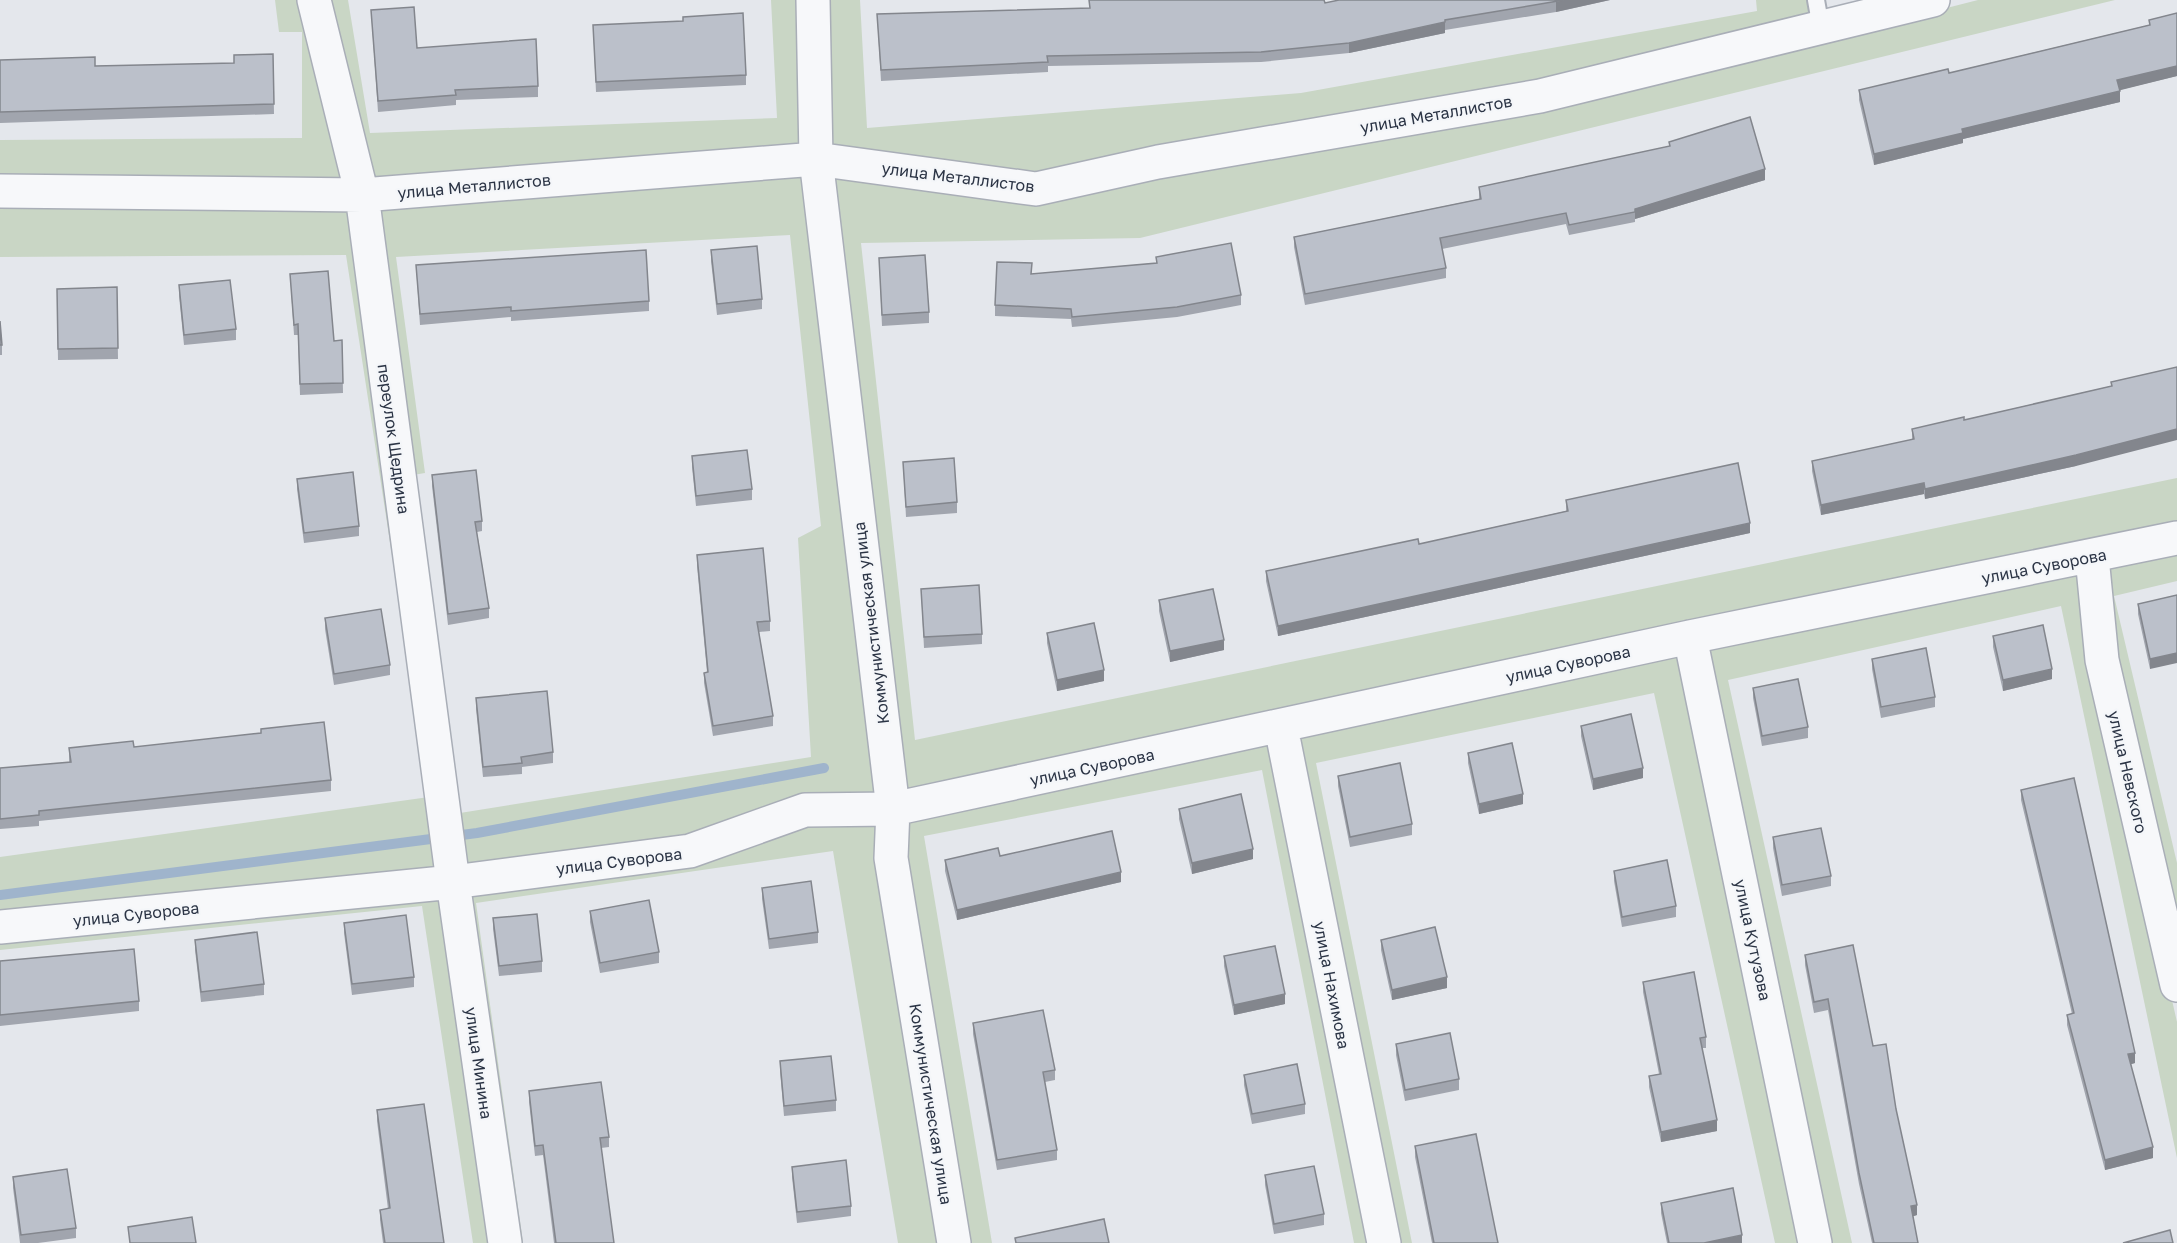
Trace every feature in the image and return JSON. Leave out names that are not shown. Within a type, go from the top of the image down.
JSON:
[{"type":"street","name":"переулок Щедрина","points":[[314,0],[362,195],[453,882]]},
{"type":"street","name":"Коммунистическая улица","points":[[813,0],[816,159],[893,809],[891,858],[954,1243]]},
{"type":"street","name":"улица Металлистов","points":[[0,191],[362,195],[816,159],[1036,189],[1158,162],[1540,96],[1819,14],[1933,0]]},
{"type":"street","name":"улица Суворова","points":[[0,927],[453,882],[690,851],[805,810],[893,809],[1690,637],[2177,538]]},
{"type":"street","name":"улица Невского","points":[[2092,557],[2102,660],[2177,985]]},
{"type":"street","name":"улица Кутузова","points":[[1690,637],[1815,1243]]},
{"type":"street","name":"улица Нахимова","points":[[1281,727],[1384,1243]]},
{"type":"street","name":"улица Минина","points":[[453,882],[505,1243]]},
{"type":"green space","points":[[275,0],[309,0],[355,186],[0,180],[0,140],[302,138],[302,32],[279,32]]},
{"type":"green space","points":[[321,0],[348,0],[370,133],[777,118],[771,0],[804,0],[806,135],[788,152],[365,186]]},
{"type":"green space","points":[[824,0],[860,0],[867,128],[1301,93],[1757,11],[1756,0],[1809,0],[1813,19],[1538,88],[1033,180],[835,154],[827,130]]},
{"type":"green space","points":[[1978,0],[2115,0],[1140,238],[861,243],[915,740],[2177,478],[2177,527],[900,795],[827,178],[837,171],[1035,200],[1821,40]]},
{"type":"green space","points":[[788,171],[806,180],[887,798],[691,842],[467,870],[369,203]],"holes":[[[790,235],[821,526],[798,538],[811,757],[460,813],[413,475],[425,473],[396,257]]]},
{"type":"green space","points":[[0,202],[357,205],[442,872],[0,917],[0,857],[429,797],[346,255],[0,257]]},
{"type":"green space","points":[[2177,547],[2177,581],[2114,596],[2177,863],[2177,955],[2108,656],[2103,563]]},
{"type":"green space","points":[[2086,567],[2094,660],[2177,1022],[2177,1158],[2061,606],[1728,680],[1852,1243],[1824,1243],[1699,646]]},
{"type":"green space","points":[[1685,650],[1806,1243],[1775,1243],[1654,693],[1316,763],[1412,1243],[1390,1243],[1290,736]]},
{"type":"green space","points":[[1277,739],[1377,1243],[1354,1243],[1262,770],[924,836],[992,1243],[966,1243],[902,857],[903,817]]},
{"type":"green space","points":[[807,818],[883,819],[944,1243],[898,1243],[833,851],[476,903],[523,1243],[512,1243],[463,890]]},
{"type":"green space","points":[[444,891],[496,1243],[473,1243],[422,906],[0,950],[0,936]]},
{"type":"building","points":[[1089,0],[1324,0],[1325,3],[1339,0],[1564,0],[1445,20],[1445,22],[1349,43],[1261,52],[1047,56],[1048,62],[881,70],[877,14],[1090,8]]},
{"type":"building","points":[[414,7],[417,48],[536,39],[538,86],[455,90],[456,95],[378,101],[371,10]]},
{"type":"building","points":[[743,13],[746,75],[596,82],[593,25],[683,21],[683,17]]},
{"type":"building","points":[[2177,13],[2177,66],[2117,80],[2120,91],[1962,129],[1963,133],[1874,154],[1859,90],[1948,69],[1949,73],[2150,25],[2149,20]]},
{"type":"building","points":[[273,54],[274,104],[0,112],[0,60],[95,57],[95,66],[234,63],[234,55]]},
{"type":"building","points":[[1750,117],[1765,169],[1635,209],[1635,212],[1569,225],[1566,213],[1440,238],[1446,268],[1305,294],[1294,237],[1481,199],[1479,187],[1670,146],[1669,142]]},
{"type":"building","points":[[1231,243],[1241,295],[1177,307],[1072,317],[1071,309],[995,305],[997,262],[1032,263],[1031,274],[1157,263],[1156,257]]},
{"type":"building","points":[[757,246],[762,299],[717,304],[711,250]]},
{"type":"building","points":[[646,250],[649,301],[511,311],[511,307],[420,314],[416,265]]},
{"type":"building","points":[[925,255],[929,312],[882,315],[879,258]]},
{"type":"building","points":[[328,271],[334,341],[342,340],[343,383],[300,384],[298,324],[294,325],[290,274]]},
{"type":"building","points":[[230,280],[236,329],[184,335],[179,285]]},
{"type":"building","points":[[117,287],[118,348],[58,349],[57,289]]},
{"type":"building","points":[[0,321],[2,345],[0,345]]},
{"type":"building","points":[[2177,367],[2177,429],[2076,455],[1925,489],[1924,483],[1821,505],[1812,461],[1914,439],[1912,429],[1964,417],[1964,420],[2112,386],[2111,382]]},
{"type":"building","points":[[747,450],[752,489],[696,496],[692,456]]},
{"type":"building","points":[[954,458],[957,502],[906,507],[903,462]]},
{"type":"building","points":[[1738,463],[1750,523],[1278,626],[1266,571],[1418,539],[1419,544],[1568,511],[1566,500]]},
{"type":"building","points":[[476,470],[482,521],[475,522],[489,608],[448,614],[432,475]]},
{"type":"building","points":[[353,472],[359,526],[304,533],[297,479]]},
{"type":"building","points":[[763,548],[770,621],[757,622],[773,716],[713,726],[704,673],[708,672],[697,555]]},
{"type":"building","points":[[979,585],[982,634],[924,637],[921,589]]},
{"type":"building","points":[[1213,589],[1224,640],[1170,651],[1159,600]]},
{"type":"building","points":[[2177,595],[2177,653],[2150,659],[2138,604]]},
{"type":"building","points":[[381,609],[390,665],[334,674],[325,618]]},
{"type":"building","points":[[1094,623],[1104,670],[1057,680],[1047,633]]},
{"type":"building","points":[[2043,625],[2052,669],[2003,680],[1993,636]]},
{"type":"building","points":[[1926,648],[1935,697],[1881,707],[1872,659]]},
{"type":"building","points":[[1798,679],[1808,727],[1762,736],[1753,688]]},
{"type":"building","points":[[547,691],[553,752],[521,757],[522,763],[483,767],[476,698]]},
{"type":"building","points":[[1631,714],[1643,768],[1593,779],[1581,726]]},
{"type":"building","points":[[324,722],[331,780],[39,811],[39,815],[0,819],[0,768],[71,762],[69,748],[133,741],[134,747],[261,733],[261,729]]},
{"type":"building","points":[[1512,743],[1523,794],[1479,804],[1468,753]]},
{"type":"building","points":[[1400,763],[1412,824],[1350,837],[1338,776]]},
{"type":"building","points":[[2074,778],[2135,1053],[2128,1054],[2153,1147],[2105,1160],[2067,1015],[2074,1013],[2021,790]]},
{"type":"building","points":[[1241,794],[1253,849],[1192,863],[1179,809]]},
{"type":"building","points":[[1821,828],[1831,876],[1782,885],[1773,837]]},
{"type":"building","points":[[1112,831],[1121,872],[957,910],[945,860],[998,848],[1000,856]]},
{"type":"building","points":[[1667,860],[1676,906],[1622,917],[1614,871]]},
{"type":"building","points":[[811,881],[818,932],[769,939],[762,888]]},
{"type":"building","points":[[649,900],[659,952],[600,963],[590,911]]},
{"type":"building","points":[[537,914],[542,961],[499,966],[493,918]]},
{"type":"building","points":[[406,915],[414,977],[352,984],[344,923]]},
{"type":"building","points":[[1435,927],[1447,977],[1392,990],[1381,940]]},
{"type":"building","points":[[257,932],[264,984],[201,992],[195,940]]},
{"type":"building","points":[[1853,945],[1873,1046],[1886,1044],[1896,1109],[1917,1205],[1911,1206],[1918,1243],[1874,1243],[1828,999],[1814,1002],[1805,955]]},
{"type":"building","points":[[1275,946],[1285,994],[1234,1005],[1224,956]]},
{"type":"building","points":[[134,949],[139,1001],[0,1015],[0,961]]},
{"type":"building","points":[[1694,972],[1706,1037],[1700,1038],[1717,1120],[1661,1132],[1649,1076],[1661,1074],[1643,982]]},
{"type":"building","points":[[1043,1010],[1055,1070],[1043,1072],[1057,1150],[997,1160],[973,1023]]},
{"type":"building","points":[[1450,1033],[1459,1079],[1405,1090],[1396,1044]]},
{"type":"building","points":[[831,1056],[836,1100],[784,1106],[780,1061]]},
{"type":"building","points":[[1297,1064],[1305,1104],[1252,1114],[1244,1075]]},
{"type":"building","points":[[601,1082],[609,1137],[600,1138],[614,1243],[556,1243],[543,1145],[535,1146],[529,1091]]},
{"type":"building","points":[[424,1104],[444,1243],[385,1243],[380,1210],[390,1208],[377,1110]]},
{"type":"building","points":[[1476,1134],[1498,1243],[1434,1243],[1415,1146]]},
{"type":"building","points":[[846,1160],[851,1206],[797,1212],[792,1167]]},
{"type":"building","points":[[1314,1166],[1324,1214],[1274,1224],[1265,1175]]},
{"type":"building","points":[[67,1169],[76,1228],[21,1235],[13,1177]]},
{"type":"building","points":[[1733,1188],[1742,1235],[1704,1243],[1669,1243],[1661,1203]]},
{"type":"building","points":[[192,1217],[196,1243],[130,1243],[128,1227]]},
{"type":"building","points":[[1104,1219],[1109,1243],[1016,1243],[1015,1238]]},
{"type":"building","points":[[2170,1230],[2173,1243],[2123,1243]]},
{"type":"waterway","points":[[0,895],[477,833],[824,768]]}]
